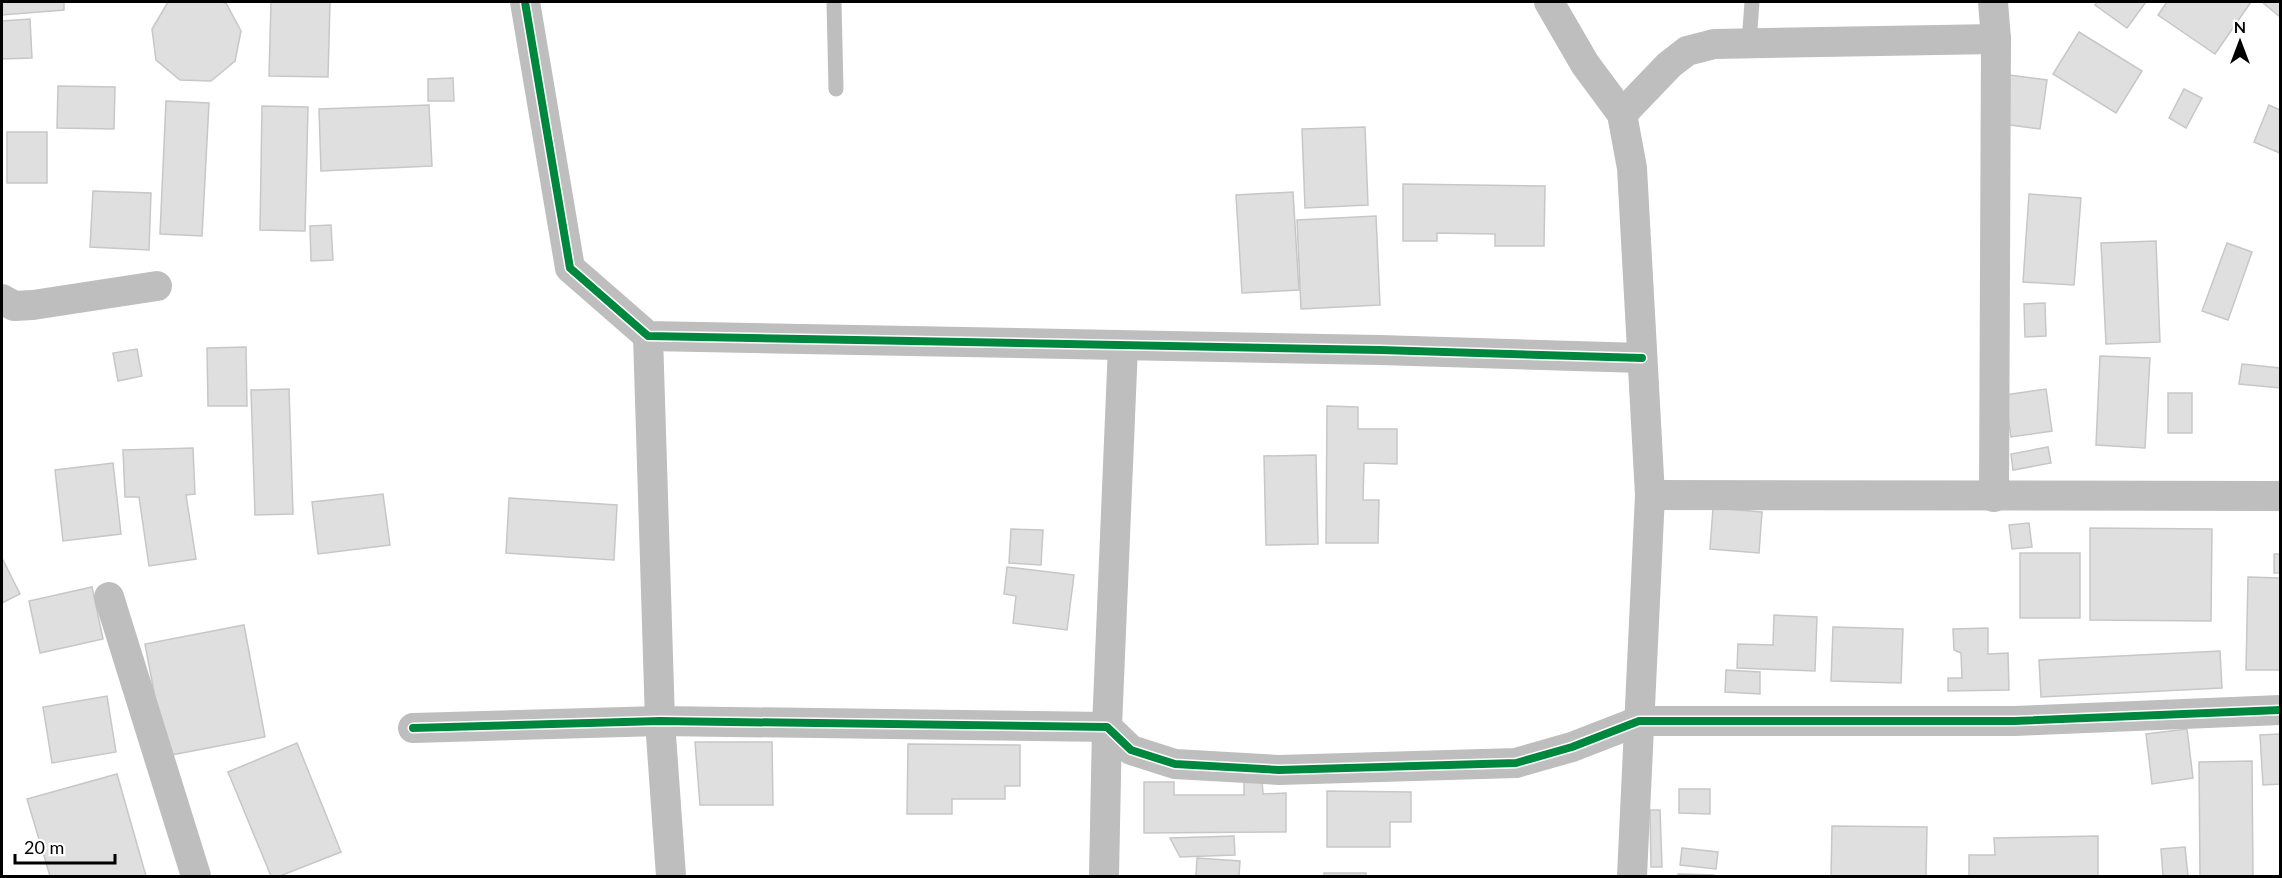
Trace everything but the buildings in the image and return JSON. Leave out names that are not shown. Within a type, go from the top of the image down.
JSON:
[{"type":"street","points":[[525,2],[570,268],[648,336],[1380,350],[1642,358]]},
{"type":"street","points":[[1550,2],[1585,64],[1622,114],[1632,168],[1650,495],[1632,876]]},
{"type":"street","points":[[1993,2],[1996,39],[1994,497]]},
{"type":"street","points":[[1622,114],[1669,65],[1687,51],[1714,44],[1996,39]]},
{"type":"street","points":[[2,299],[14,306],[33,305],[157,286]]},
{"type":"street","points":[[648,336],[660,721],[671,876]]},
{"type":"street","points":[[1104,876],[1107,728],[1123,346]]},
{"type":"street","points":[[1650,495],[2280,496]]},
{"type":"street","points":[[109,597],[196,876]]},
{"type":"street","points":[[413,728],[660,721],[1107,728],[1131,750],[1175,764],[1279,770],[1516,763],[1572,747],[1639,721],[2014,721],[2280,710]]},
{"type":"lane","points":[[834,2],[836,89]]},
{"type":"lane","points":[[1749,43],[1752,2]]},
{"type":"cycle path","points":[[525,2],[570,268],[648,336],[1380,350],[1642,358]]},
{"type":"cycle path","points":[[413,728],[660,721],[1107,727],[1131,750],[1175,764],[1279,770],[1516,763],[1572,747],[1639,721],[2014,721],[2280,710]]}]
